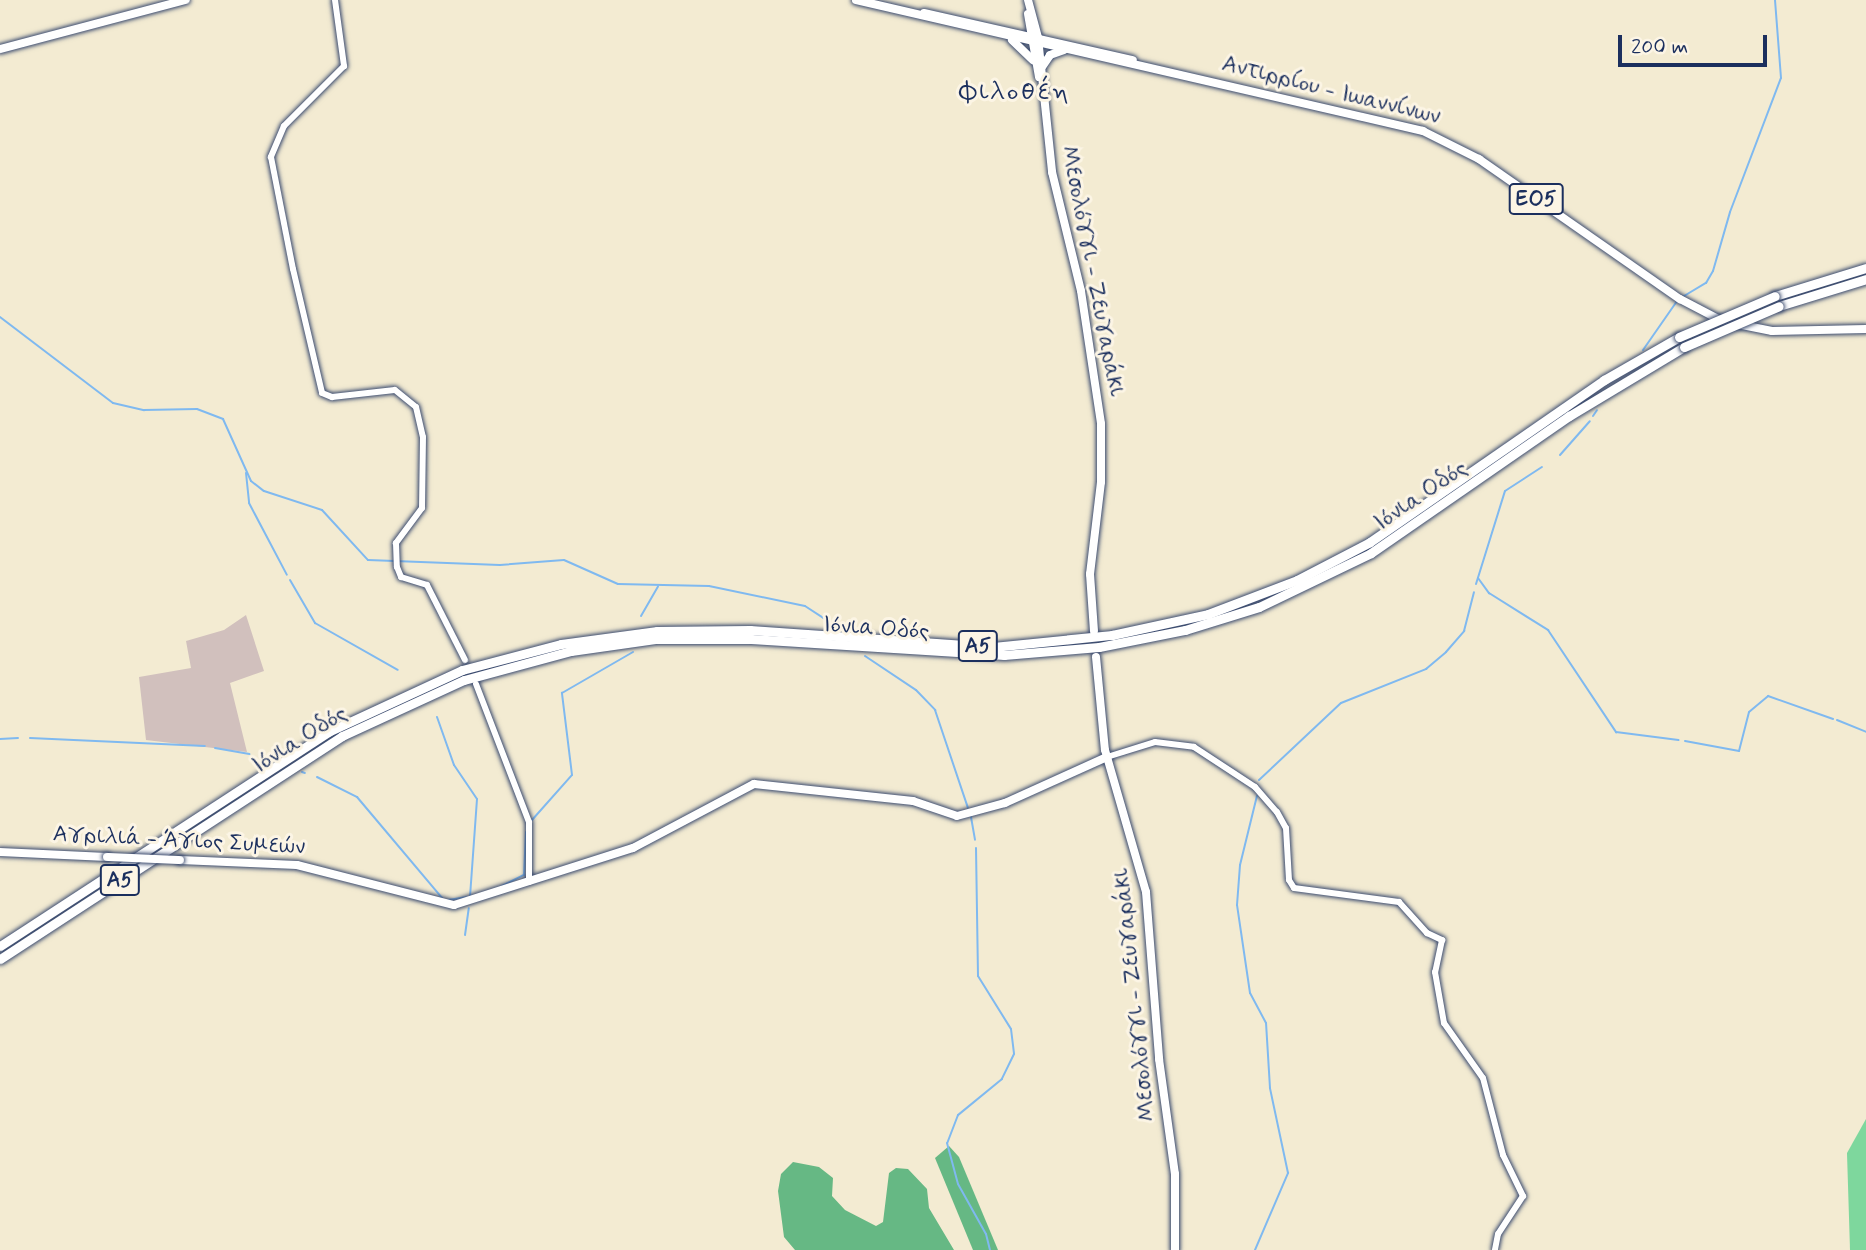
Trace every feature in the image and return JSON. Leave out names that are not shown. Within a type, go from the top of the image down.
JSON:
[{"type":"highway","name":"Ιόνια Οδός","points":[[0,946],[318,737],[395,697],[463,670],[561,644],[657,631],[750,630],[993,646],[1112,635],[1208,614],[1282,587],[1370,542],[1583,394],[1679,337],[1775,296],[1866,268]]},
{"type":"highway","name":"Ιόνια Οδός","points":[[0,959],[334,741],[402,704],[464,680],[571,651],[655,639],[751,639],[1004,655],[1081,649],[1185,630],[1259,607],[1363,558],[1569,416],[1684,347],[1779,306],[1866,279]]},
{"type":"main road","points":[[0,49],[186,0]]},
{"type":"main road","name":"Αντιρρίου - Ιωαννίνων","points":[[856,0],[1004,32],[1068,51],[1194,76]]},
{"type":"main road","points":[[1028,0],[1035,40],[1034,62]]},
{"type":"main road","points":[[1004,32],[1023,25],[1031,15]]},
{"type":"main road","points":[[1031,15],[1045,35],[1060,43]]},
{"type":"main road","points":[[1004,32],[1023,47],[1034,62],[1043,90]]},
{"type":"main road","name":"Αντιρρίου - Ιωαννίνων","points":[[1035,40],[1060,43],[1392,122],[1450,142],[1680,299],[1728,324],[1772,331],[1866,329]]},
{"type":"main road","name":"Μεσολόγγι - Ζευγαράκι","points":[[1035,40],[1041,69],[1052,172],[1081,291],[1101,424],[1101,475],[1090,574],[1094,631]]},
{"type":"main road","points":[[1041,69],[1050,55],[1068,51]]},
{"type":"main road","name":"Μεσολόγγι - Ζευγαράκι","points":[[1096,657],[1107,757],[1146,892],[1159,1059],[1175,1174],[1175,1250]]},
{"type":"main road","name":"Αγριλιά - Άγιος Συμεών","points":[[0,852],[297,865],[450,905],[633,848],[754,783],[913,801],[957,816],[983,811],[1107,757]]},
{"type":"street","points":[[335,0],[344,66],[284,126],[271,157],[319,387],[332,397],[395,390],[412,399],[420,418],[422,510],[396,543],[397,563],[401,577],[427,585],[465,660]]},
{"type":"street","points":[[476,684],[529,822],[528,882]]},
{"type":"street","points":[[1107,757],[1156,742],[1194,747],[1251,784],[1277,812],[1286,828],[1289,880],[1294,888],[1400,902],[1427,933],[1442,940],[1435,972],[1444,1023],[1483,1078],[1503,1156],[1523,1196],[1499,1234],[1495,1250]]},
{"type":"shaded area","points":[[246,615],[264,671],[230,683],[247,752],[146,740],[139,677],[191,668],[186,641],[224,630]]},
{"type":"green space","points":[[1866,1119],[1866,1250],[1850,1250],[1847,1153]]},
{"type":"green space","points":[[949,1146],[959,1157],[998,1250],[973,1250],[935,1158]]},
{"type":"green space","points":[[793,1162],[819,1167],[833,1178],[832,1196],[845,1210],[876,1226],[883,1222],[889,1173],[896,1168],[908,1169],[927,1189],[929,1208],[954,1250],[795,1250],[784,1237],[778,1191],[781,1174]]},
{"type":"waterway","points":[[1684,296],[1706,283],[1713,271],[1730,212],[1781,78],[1775,0]]},
{"type":"waterway","points":[[1643,350],[1677,301]]},
{"type":"waterway","points":[[0,317],[113,403],[144,410],[197,409],[223,419],[251,481],[264,491],[322,510],[368,560],[500,565],[564,560],[618,584],[709,586],[805,606],[825,619]]},
{"type":"waterway","points":[[1593,416],[1597,410]]},
{"type":"waterway","points":[[1560,455],[1590,421]]},
{"type":"waterway","points":[[1476,584],[1505,491],[1542,467]]},
{"type":"waterway","points":[[246,473],[249,503],[287,575]]},
{"type":"waterway","points":[[1478,578],[1489,593],[1548,630],[1616,732],[1678,740]]},
{"type":"waterway","points":[[290,580],[315,623],[398,670]]},
{"type":"waterway","points":[[641,616],[658,587]]},
{"type":"waterway","points":[[1259,780],[1341,703],[1426,669],[1446,652],[1464,631],[1474,592]]},
{"type":"waterway","points":[[532,820],[572,775],[562,693],[633,652]]},
{"type":"waterway","points":[[865,656],[916,690],[935,710],[968,808]]},
{"type":"waterway","points":[[1685,741],[1739,751],[1749,712],[1768,696],[1833,719]]},
{"type":"waterway","points":[[437,717],[454,765],[477,799],[470,896]]},
{"type":"waterway","points":[[1837,720],[1866,732]]},
{"type":"waterway","points":[[0,739],[18,738]]},
{"type":"waterway","points":[[30,738],[205,746]]},
{"type":"waterway","points":[[215,748],[249,754]]},
{"type":"waterway","points":[[317,777],[357,797],[442,898]]},
{"type":"waterway","points":[[1255,1250],[1288,1173],[1270,1088],[1266,1023],[1250,993],[1237,905],[1240,865],[1257,796]]},
{"type":"waterway","points":[[971,817],[975,840]]},
{"type":"waterway","points":[[502,886],[524,875],[526,832]]},
{"type":"waterway","points":[[976,848],[978,976],[1011,1029],[1014,1054],[1002,1079],[958,1115],[947,1143],[958,1184],[986,1234],[990,1250]]},
{"type":"waterway","points":[[448,900],[466,897]]},
{"type":"waterway","points":[[465,935],[469,908]]},
{"type":"district","name":"Φιλοθέη","points":[[1015,93]]}]
